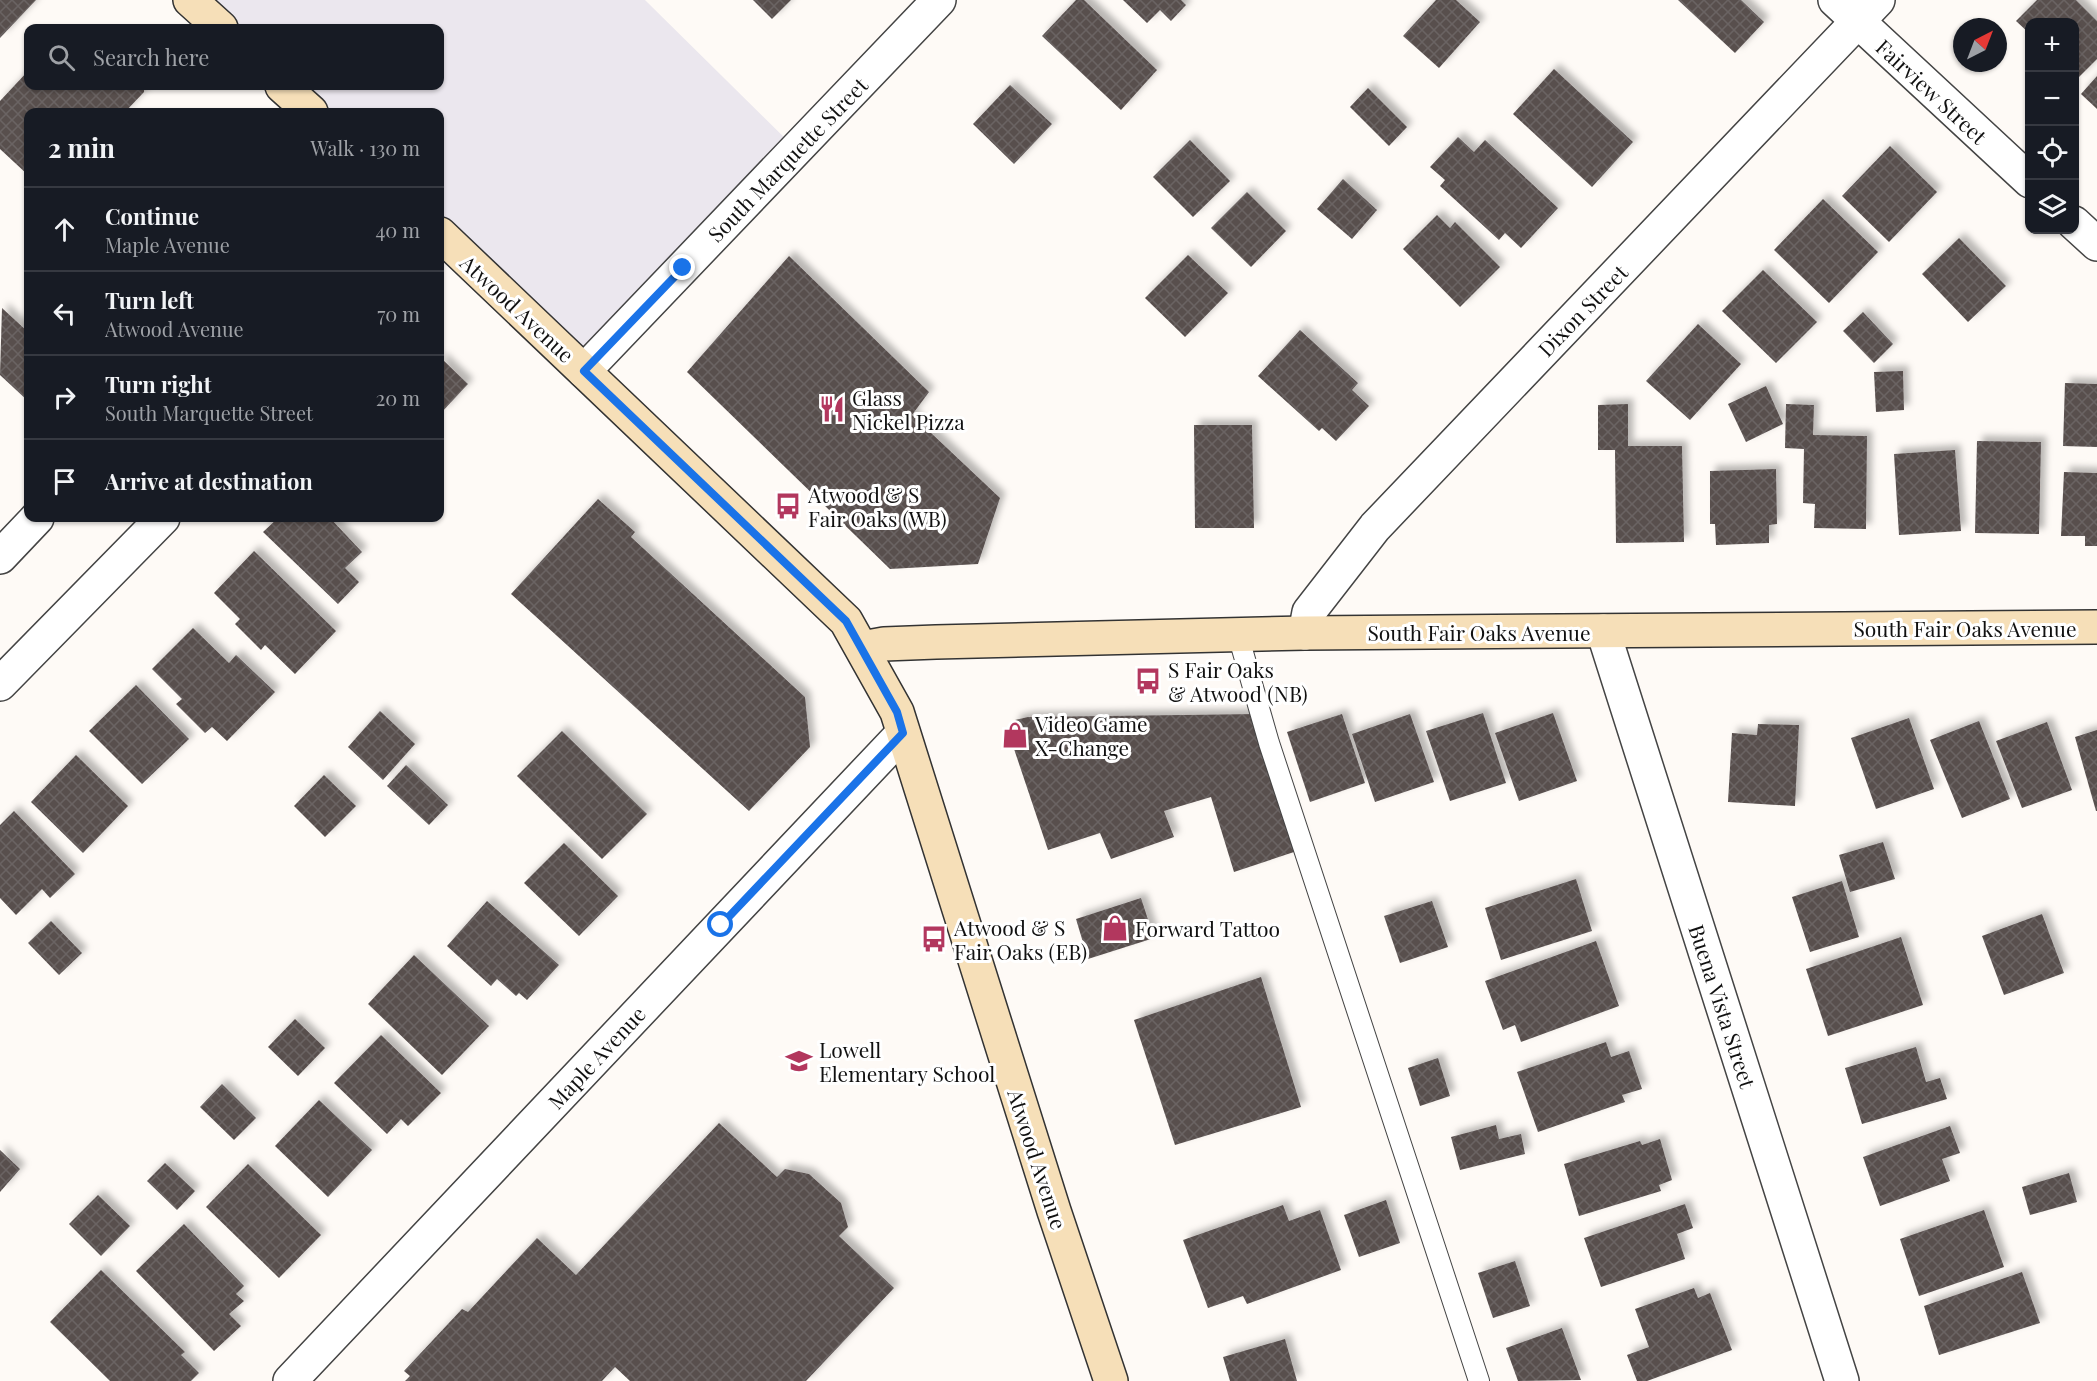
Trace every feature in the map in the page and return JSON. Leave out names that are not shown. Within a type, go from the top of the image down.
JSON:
[{"type":"street","points":[[190,0],[217,24]]},
{"type":"street","name":"South Marquette Street","points":[[584,371],[939,0]]},
{"type":"street","name":"Fairview Street","points":[[1857,7],[2029,180]]},
{"type":"street","name":"Dixon Street","points":[[1305,633],[1309,612],[1375,527],[1857,7]]},
{"type":"street","points":[[286,90],[307,108]]},
{"type":"street","points":[[2079,228],[2097,244]]},
{"type":"street","name":"Atwood Avenue","points":[[444,238],[846,621],[862,648],[897,712],[1111,1381]]},
{"type":"street","points":[[0,557],[33,522]]},
{"type":"street","points":[[0,684],[159,522]]},
{"type":"street","name":"South Fair Oaks Avenue","points":[[862,648],[884,644],[936,642],[1305,633],[2097,627]]},
{"type":"street","name":"Buena Vista Street","points":[[1603,632],[1842,1381]]},
{"type":"street","name":"Maple Avenue","points":[[290,1381],[903,733]]},
{"type":"lane","points":[[1238,635],[1269,743],[1479,1381]]},
{"type":"shaded area","points":[[190,0],[645,0],[796,149],[584,371],[444,238],[444,108],[307,108],[286,90],[444,90],[444,24],[217,24]]},
{"type":"building","points":[[0,0],[36,0],[0,38]]},
{"type":"building","points":[[753,0],[791,0],[772,19]]},
{"type":"building","points":[[1076,0],[1084,0],[1157,70],[1121,110],[1042,36]]},
{"type":"building","points":[[1123,0],[1181,0],[1186,5],[1171,21],[1160,10],[1147,23]]},
{"type":"building","points":[[1436,0],[1456,0],[1480,22],[1439,68],[1403,36]]},
{"type":"building","points":[[1678,0],[1741,0],[1764,22],[1735,53]]},
{"type":"building","points":[[2037,0],[2076,0],[2097,21],[2097,59],[2079,77],[2079,18],[2025,18],[2025,29],[2016,21]]},
{"type":"building","points":[[1554,69],[1633,142],[1592,187],[1513,114]]},
{"type":"building","points":[[24,75],[24,90],[144,90],[129,108],[24,108],[24,171],[0,149],[0,101]]},
{"type":"building","points":[[2097,76],[2097,109],[2081,94]]},
{"type":"building","points":[[1010,85],[1052,124],[1014,164],[973,124]]},
{"type":"building","points":[[1368,88],[1407,127],[1389,146],[1350,107]]},
{"type":"building","points":[[1458,137],[1474,152],[1485,140],[1558,208],[1521,248],[1505,233],[1499,240],[1440,186],[1445,180],[1430,167]]},
{"type":"building","points":[[1190,140],[1230,181],[1193,217],[1153,177]]},
{"type":"building","points":[[1890,146],[1937,192],[1889,242],[1842,196]]},
{"type":"building","points":[[1343,179],[1377,210],[1352,239],[1317,209]]},
{"type":"building","points":[[1247,192],[1286,231],[1251,267],[1211,228]]},
{"type":"building","points":[[1823,199],[1878,252],[1829,303],[1774,250]]},
{"type":"building","points":[[1437,215],[1450,228],[1455,222],[1500,267],[1460,307],[1403,249]]},
{"type":"building","points":[[1959,238],[2006,286],[1968,322],[1922,274]]},
{"type":"building","points":[[1188,255],[1228,293],[1185,337],[1145,298]]},
{"type":"building","points":[[789,256],[929,392],[912,415],[1000,498],[978,564],[890,569],[687,372]]},
{"type":"building","points":[[1763,270],[1817,322],[1776,363],[1722,311]]},
{"type":"building","points":[[2,308],[24,328],[24,397],[0,375]]},
{"type":"building","points":[[1863,312],[1893,344],[1874,363],[1843,331]]},
{"type":"building","points":[[1698,324],[1741,364],[1690,420],[1646,381]]},
{"type":"building","points":[[1300,330],[1358,383],[1352,390],[1369,406],[1336,441],[1322,428],[1319,431],[1258,376]]},
{"type":"building","points":[[444,361],[468,384],[444,410]]},
{"type":"building","points":[[1903,371],[1904,410],[1876,412],[1874,372]]},
{"type":"building","points":[[2065,383],[2097,384],[2097,447],[2063,446]]},
{"type":"building","points":[[1766,386],[1783,424],[1746,442],[1728,404]]},
{"type":"building","points":[[1628,404],[1628,446],[1682,446],[1684,542],[1616,543],[1615,450],[1598,450],[1598,405]]},
{"type":"building","points":[[1786,404],[1814,405],[1813,435],[1867,436],[1866,529],[1814,528],[1815,504],[1803,503],[1804,449],[1785,448]]},
{"type":"building","points":[[1194,425],[1252,425],[1254,528],[1195,528]]},
{"type":"building","points":[[1977,441],[2041,442],[2039,534],[1975,533]]},
{"type":"building","points":[[1955,450],[1961,531],[1899,535],[1894,454]]},
{"type":"building","points":[[1776,469],[1777,524],[1769,525],[1769,543],[1716,545],[1715,524],[1710,524],[1710,471]]},
{"type":"building","points":[[2064,472],[2097,473],[2097,546],[2085,546],[2085,536],[2061,536]]},
{"type":"building","points":[[598,499],[635,532],[631,537],[805,697],[810,747],[749,811],[511,594]]},
{"type":"building","points":[[274,522],[334,522],[362,552],[345,568],[359,582],[338,604],[263,532]]},
{"type":"building","points":[[254,551],[336,631],[295,674],[265,645],[261,650],[235,624],[240,619],[214,593]]},
{"type":"building","points":[[193,628],[229,663],[236,655],[275,692],[227,741],[212,727],[205,733],[176,704],[182,699],[152,669]]},
{"type":"building","points":[[136,685],[189,739],[142,784],[89,731]]},
{"type":"building","points":[[380,711],[415,744],[383,780],[348,747]]},
{"type":"building","points":[[1483,713],[1506,783],[1450,801],[1426,731]]},
{"type":"building","points":[[1553,713],[1577,781],[1519,801],[1495,733]]},
{"type":"building","points":[[1258,714],[1303,849],[1234,872],[1211,797],[1164,811],[1174,837],[1111,859],[1100,833],[1048,850],[1011,740],[1015,720],[1028,717]]},
{"type":"building","points":[[1342,714],[1365,783],[1310,802],[1287,732]]},
{"type":"building","points":[[1410,714],[1434,782],[1375,802],[1352,734]]},
{"type":"building","points":[[1909,718],[1934,789],[1876,809],[1851,738]]},
{"type":"building","points":[[1979,721],[2010,799],[1962,818],[1930,740]]},
{"type":"building","points":[[2047,722],[2072,790],[2022,808],[1996,741]]},
{"type":"building","points":[[1758,724],[1799,725],[1795,806],[1728,802],[1732,733],[1757,735]]},
{"type":"building","points":[[2097,730],[2097,811],[2096,811],[2075,737]]},
{"type":"building","points":[[562,731],[647,814],[602,859],[517,776]]},
{"type":"building","points":[[76,755],[128,806],[83,853],[31,802]]},
{"type":"building","points":[[406,765],[448,805],[429,825],[387,786]]},
{"type":"building","points":[[324,775],[356,806],[325,837],[294,806]]},
{"type":"building","points":[[14,811],[75,874],[50,898],[42,889],[16,915],[0,898],[0,825]]},
{"type":"building","points":[[1883,842],[1895,879],[1850,892],[1839,855]]},
{"type":"building","points":[[564,843],[618,896],[579,936],[524,883]]},
{"type":"building","points":[[1576,879],[1592,931],[1501,960],[1485,908]]},
{"type":"building","points":[[1842,881],[1859,937],[1810,952],[1792,897]]},
{"type":"building","name":"Forward Tattoo","points":[[1141,898],[1154,938],[1088,959],[1076,919]]},
{"type":"building","points":[[487,901],[559,965],[527,1000],[519,993],[516,996],[497,979],[491,986],[447,946]]},
{"type":"building","points":[[1432,901],[1448,947],[1400,963],[1384,916]]},
{"type":"building","points":[[2042,914],[2064,973],[2004,995],[1982,936]]},
{"type":"building","points":[[51,921],[82,953],[59,975],[28,943]]},
{"type":"building","points":[[1901,937],[1923,1005],[1828,1036],[1806,969]]},
{"type":"building","points":[[1596,941],[1619,1006],[1521,1042],[1515,1025],[1503,1030],[1485,981]]},
{"type":"building","points":[[414,955],[489,1026],[442,1075],[368,1004]]},
{"type":"building","points":[[1261,977],[1301,1107],[1175,1145],[1134,1020]]},
{"type":"building","points":[[295,1019],[325,1048],[298,1076],[268,1047]]},
{"type":"building","points":[[381,1035],[441,1093],[408,1126],[401,1119],[387,1134],[334,1083]]},
{"type":"building","points":[[1606,1042],[1611,1057],[1629,1051],[1642,1089],[1622,1095],[1625,1102],[1538,1132],[1517,1072]]},
{"type":"building","points":[[1916,1047],[1926,1082],[1940,1078],[1947,1099],[1862,1124],[1845,1068]]},
{"type":"building","points":[[1438,1058],[1450,1096],[1420,1106],[1408,1068]]},
{"type":"building","points":[[222,1084],[256,1118],[234,1140],[200,1107]]},
{"type":"building","points":[[319,1100],[372,1150],[328,1197],[275,1146]]},
{"type":"building","points":[[719,1123],[777,1177],[785,1169],[809,1174],[841,1203],[848,1227],[839,1236],[894,1288],[806,1381],[630,1381],[615,1367],[602,1381],[405,1381],[410,1376],[404,1371],[462,1309],[468,1312],[537,1238],[576,1275]]},
{"type":"building","points":[[1496,1125],[1499,1139],[1521,1134],[1525,1154],[1460,1170],[1451,1137]]},
{"type":"building","points":[[1950,1126],[1960,1153],[1942,1159],[1950,1181],[1880,1206],[1863,1157]]},
{"type":"building","points":[[1660,1139],[1672,1180],[1659,1185],[1661,1191],[1579,1216],[1564,1164],[1640,1141],[1642,1145]]},
{"type":"building","points":[[0,1150],[20,1169],[0,1192]]},
{"type":"building","points":[[165,1163],[195,1191],[177,1210],[147,1181]]},
{"type":"building","points":[[248,1164],[321,1235],[279,1278],[206,1207]]},
{"type":"building","points":[[2069,1173],[2077,1202],[2030,1215],[2022,1187]]},
{"type":"building","points":[[98,1195],[130,1226],[101,1256],[69,1224]]},
{"type":"building","points":[[1386,1200],[1400,1243],[1359,1257],[1344,1215]]},
{"type":"building","points":[[1685,1204],[1693,1228],[1677,1234],[1685,1259],[1601,1287],[1584,1238]]},
{"type":"building","points":[[1283,1205],[1289,1221],[1320,1210],[1341,1270],[1247,1304],[1243,1296],[1208,1308],[1183,1240]]},
{"type":"building","points":[[1984,1210],[2004,1267],[1919,1296],[1900,1239]]},
{"type":"building","points":[[184,1224],[244,1286],[236,1294],[244,1301],[229,1314],[241,1326],[214,1351],[136,1271]]},
{"type":"building","points":[[1515,1261],[1530,1306],[1493,1318],[1478,1273]]},
{"type":"building","points":[[101,1270],[185,1352],[181,1355],[199,1373],[191,1381],[110,1381],[50,1322]]},
{"type":"building","points":[[2022,1272],[2040,1323],[1939,1355],[1924,1306]]},
{"type":"building","points":[[1694,1288],[1698,1298],[1710,1293],[1732,1350],[1647,1381],[1637,1381],[1627,1355],[1649,1347],[1635,1309]]},
{"type":"building","points":[[1562,1328],[1581,1380],[1518,1381],[1506,1348]]},
{"type":"building","points":[[1285,1339],[1297,1381],[1230,1381],[1223,1357]]},
{"type":"place","name":"Glass Nickel Pizza","points":[[832,409]]},
{"type":"place","name":"Atwood & S Fair Oaks (WB)","points":[[788,506]]},
{"type":"place","name":"S Fair Oaks & Atwood (NB)","points":[[1148,681]]},
{"type":"place","name":"Video Game X-Change","points":[[1015,735]]},
{"type":"place","name":"Forward Tattoo","points":[[1115,928]]},
{"type":"place","name":"Atwood & S Fair Oaks (EB)","points":[[934,939]]},
{"type":"place","name":"Lowell Elementary School","points":[[799,1061]]},
{"type":"route","points":[[683,268],[584,371],[846,621],[897,712],[903,733],[721,925]]}]
